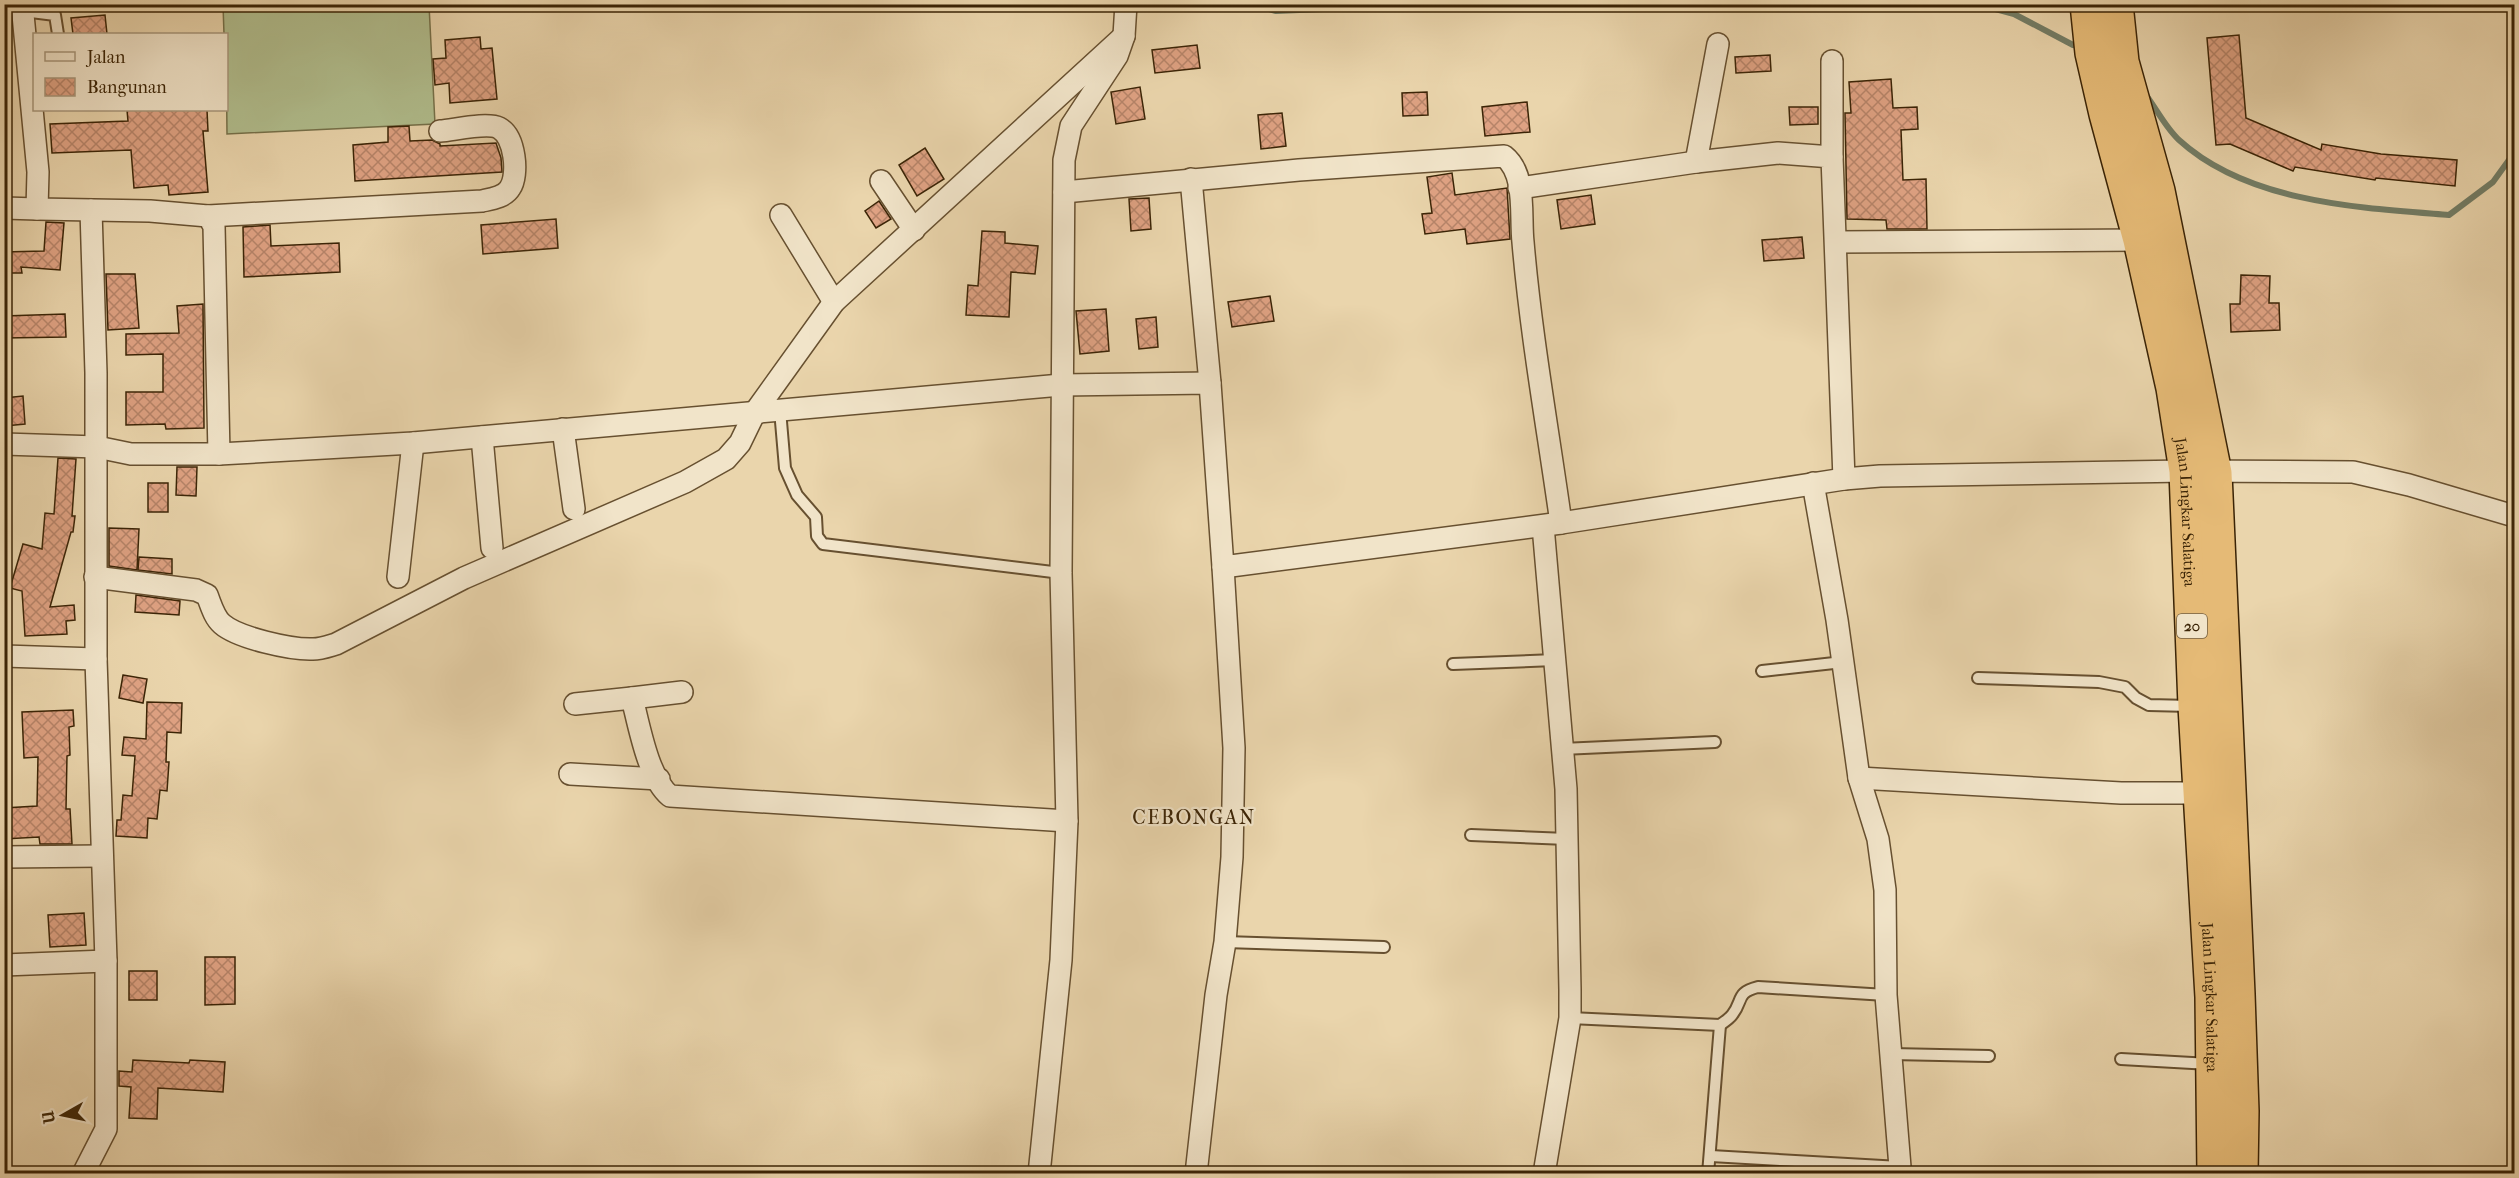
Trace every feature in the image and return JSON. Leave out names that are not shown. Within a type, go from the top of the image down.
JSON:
[{"type":"highway","name":"Jalan Lingkar Salatiga","points":[[2086,4],[2092,53],[2106,114],[2140,240],[2173,388],[2200,472],[2195,706],[2212,986],[2214,1173]]},
{"type":"highway","name":"Jalan Lingkar Salatiga","points":[[2116,4],[2122,62],[2158,191],[2200,472],[2239,1006],[2241,1173]]},
{"type":"street","points":[[1039,1173],[1061,960],[1067,821],[1060,573],[1064,159],[1071,126],[1087,99],[1108,72],[1124,36],[1126,4]]},
{"type":"street","points":[[23,8],[33,104]]},
{"type":"street","points":[[95,577],[196,590],[207,595],[217,619],[224,626],[242,635],[298,648],[315,649],[336,644],[464,578],[686,482],[726,459],[740,443],[755,412],[834,302],[1124,36]]},
{"type":"street","points":[[1696,162],[1718,44]]},
{"type":"street","points":[[1832,61],[1832,157],[1844,478]]},
{"type":"street","points":[[34,111],[38,172],[37,209]]},
{"type":"street","points":[[4,208],[207,216],[482,201],[494,198],[508,190],[512,185],[514,158],[510,140],[503,131],[498,127],[440,131]]},
{"type":"street","points":[[1519,188],[1696,162],[1778,153],[1832,157]]},
{"type":"street","points":[[1064,192],[1191,179],[1504,156],[1516,168],[1552,525],[1555,660],[1567,839],[1570,1018],[1544,1173]]},
{"type":"street","points":[[1191,179],[1210,383],[1234,748],[1232,857],[1225,942],[1216,995],[1197,1173]]},
{"type":"street","points":[[881,181],[914,230]]},
{"type":"street","points":[[83,1173],[106,1129],[106,961],[96,659],[97,447],[91,210]]},
{"type":"street","points":[[782,215],[834,302]]},
{"type":"street","points":[[207,216],[214,226],[219,454]]},
{"type":"street","points":[[1836,242],[2140,240]]},
{"type":"street","points":[[4,444],[97,447],[131,454],[219,454],[413,443],[1061,385],[1210,383]]},
{"type":"street","points":[[563,429],[574,509]]},
{"type":"street","points":[[482,437],[492,548]]},
{"type":"street","points":[[398,577],[413,443]]},
{"type":"street","points":[[1223,567],[1552,525],[1844,478],[2200,472],[2353,472],[2409,485],[2514,516]]},
{"type":"street","points":[[1813,483],[1843,662],[1859,778],[1878,840],[1885,890],[1887,995],[1900,1170]]},
{"type":"street","points":[[4,656],[96,659]]},
{"type":"street","points":[[574,704],[682,692]]},
{"type":"street","points":[[633,698],[644,747],[662,789],[670,795],[1067,821]]},
{"type":"street","points":[[570,774],[659,779]]},
{"type":"street","points":[[1859,778],[2121,793],[2200,792]]},
{"type":"street","points":[[4,857],[102,856]]},
{"type":"street","points":[[4,965],[106,961]]},
{"type":"lane","points":[[23,8],[55,15],[58,33]]},
{"type":"lane","points":[[780,410],[785,468],[797,495],[816,517],[817,536],[823,544],[1060,573]]},
{"type":"lane","points":[[1453,664],[1555,660]]},
{"type":"lane","points":[[1762,671],[1843,662]]},
{"type":"lane","points":[[1978,678],[2099,682],[2125,687],[2136,698],[2149,705],[2195,706]]},
{"type":"lane","points":[[1562,748],[1715,742]]},
{"type":"lane","points":[[1471,835],[1567,839]]},
{"type":"lane","points":[[1225,942],[1384,946]]},
{"type":"lane","points":[[1570,1018],[1720,1025],[1733,1014],[1738,1000],[1746,990],[1758,987],[1887,995]]},
{"type":"lane","points":[[1708,1173],[1720,1025]]},
{"type":"lane","points":[[1891,1054],[1989,1056]]},
{"type":"lane","points":[[2121,1059],[2213,1064]]},
{"type":"lane","points":[[1711,1156],[1900,1170]]},
{"type":"green space","points":[[223,5],[429,5],[435,124],[227,134],[228,33],[224,33]]},
{"type":"building","points":[[105,15],[107,33],[73,33],[71,18]]},
{"type":"building","points":[[2239,35],[2246,118],[2321,150],[2322,144],[2381,154],[2457,160],[2455,186],[2376,178],[2375,180],[2295,167],[2293,171],[2230,144],[2216,145],[2207,38]]},
{"type":"building","points":[[480,37],[481,49],[492,48],[497,99],[450,103],[449,83],[435,85],[433,59],[446,58],[445,40]]},
{"type":"building","points":[[1197,45],[1200,68],[1155,73],[1152,50]]},
{"type":"building","points":[[1770,55],[1771,71],[1736,73],[1735,57]]},
{"type":"building","points":[[1891,79],[1893,108],[1917,107],[1918,129],[1901,130],[1903,180],[1926,179],[1927,229],[1887,229],[1886,220],[1847,219],[1845,113],[1851,113],[1849,82]]},
{"type":"building","points":[[1140,87],[1145,119],[1116,124],[1111,92]]},
{"type":"building","points":[[1427,92],[1428,115],[1403,116],[1402,93]]},
{"type":"building","points":[[1527,102],[1530,132],[1485,136],[1482,107]]},
{"type":"building","points":[[1789,107],[1818,107],[1818,124],[1790,125]]},
{"type":"building","points":[[127,111],[207,111],[208,131],[203,131],[208,192],[169,195],[168,185],[134,188],[131,150],[52,153],[50,124],[128,121]]},
{"type":"building","points":[[1282,113],[1286,146],[1261,149],[1258,115]]},
{"type":"building","points":[[409,126],[410,141],[432,140],[440,146],[496,143],[501,158],[502,172],[355,181],[353,145],[388,142],[388,127]]},
{"type":"building","points":[[925,148],[944,179],[917,196],[899,165]]},
{"type":"building","points":[[1452,173],[1455,195],[1507,188],[1510,239],[1467,244],[1465,229],[1425,234],[1422,214],[1432,213],[1427,177]]},
{"type":"building","points":[[1591,195],[1595,224],[1561,229],[1557,200]]},
{"type":"building","points":[[1149,198],[1151,229],[1131,231],[1129,199]]},
{"type":"building","points":[[879,201],[891,219],[876,228],[865,211]]},
{"type":"building","points":[[556,219],[558,248],[483,254],[481,225]]},
{"type":"building","points":[[46,222],[64,223],[60,270],[21,267],[22,273],[4,273],[4,252],[44,251]]},
{"type":"building","points":[[270,225],[271,246],[339,243],[340,272],[244,277],[243,227]]},
{"type":"building","points":[[982,231],[1005,232],[1005,243],[1038,246],[1035,274],[1011,272],[1009,317],[966,315],[968,285],[978,286]]},
{"type":"building","points":[[1802,237],[1804,258],[1764,261],[1762,240]]},
{"type":"building","points":[[106,274],[135,274],[139,328],[108,330]]},
{"type":"building","points":[[2241,275],[2270,276],[2269,303],[2279,303],[2280,330],[2231,332],[2230,304],[2240,304]]},
{"type":"building","points":[[1270,296],[1274,321],[1232,327],[1228,302]]},
{"type":"building","points":[[203,304],[204,428],[166,429],[165,424],[126,425],[126,392],[163,392],[163,354],[126,355],[126,334],[179,333],[177,306]]},
{"type":"building","points":[[1106,309],[1109,351],[1080,354],[1076,311]]},
{"type":"building","points":[[65,314],[66,337],[4,338],[4,316]]},
{"type":"building","points":[[1156,317],[1158,347],[1139,349],[1136,319]]},
{"type":"building","points":[[23,396],[25,424],[5,426],[4,398]]},
{"type":"building","points":[[58,458],[76,459],[72,516],[75,516],[73,532],[71,532],[50,607],[74,605],[75,620],[66,621],[67,634],[25,636],[22,591],[10,588],[23,544],[42,549],[45,513],[54,514]]},
{"type":"building","points":[[177,467],[197,467],[196,496],[176,495]]},
{"type":"building","points":[[148,483],[168,483],[168,512],[148,512]]},
{"type":"building","points":[[109,528],[139,529],[137,570],[109,566]]},
{"type":"building","points":[[139,557],[172,559],[172,574],[138,570]]},
{"type":"building","points":[[136,595],[180,601],[179,615],[135,612]]},
{"type":"building","points":[[123,675],[147,679],[143,703],[119,698]]},
{"type":"building","points":[[147,702],[182,703],[181,733],[167,732],[166,762],[169,762],[167,791],[160,790],[157,819],[148,818],[147,838],[116,836],[117,820],[121,820],[123,795],[132,796],[135,756],[122,755],[124,737],[146,739]]},
{"type":"building","points":[[73,710],[74,726],[69,727],[70,755],[67,756],[66,809],[70,809],[72,844],[40,844],[39,837],[4,839],[4,808],[37,806],[38,757],[24,758],[22,712]]},
{"type":"building","points":[[84,913],[86,945],[50,947],[48,915]]},
{"type":"building","points":[[205,957],[235,957],[235,1004],[205,1005]]},
{"type":"building","points":[[129,971],[157,971],[157,1000],[129,1000]]},
{"type":"building","points":[[133,1060],[225,1062],[223,1092],[158,1088],[157,1119],[129,1118],[131,1087],[119,1086],[119,1071],[132,1072]]},
{"type":"waterway","points":[[1251,4],[1276,11],[1346,8],[1351,4]]},
{"type":"waterway","points":[[1977,4],[2014,14],[2073,45]]},
{"type":"waterway","points":[[2146,95],[2174,135],[2207,161],[2271,190],[2343,205],[2449,215],[2493,182],[2514,153]]},
{"type":"district","name":"CEBONGAN","points":[[1194,817]]}]
